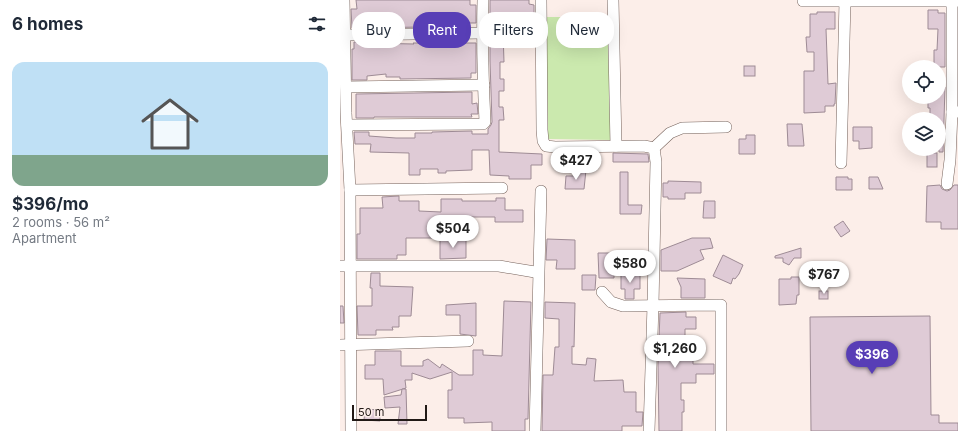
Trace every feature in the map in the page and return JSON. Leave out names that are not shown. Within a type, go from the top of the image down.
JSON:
[{"type":"street","points":[[344,0],[345,36],[343,61],[346,87],[343,113],[347,126],[345,345],[351,431]]},
{"type":"street","points":[[483,0],[483,12]]},
{"type":"street","points":[[541,0],[542,130],[543,141],[546,146],[555,148],[616,146],[644,146],[654,148]]},
{"type":"street","points":[[613,0],[616,146]]},
{"type":"street","points":[[804,1],[955,1],[955,112],[947,184]]},
{"type":"street","points":[[841,163],[845,1]]},
{"type":"street","points":[[345,36],[479,33]]},
{"type":"street","points":[[347,126],[482,125],[484,122],[483,48]]},
{"type":"street","points":[[346,87],[484,85]]},
{"type":"street","points":[[654,148],[670,133],[682,128],[726,128]]},
{"type":"street","points":[[649,431],[656,162],[654,148]]},
{"type":"street","points":[[347,184],[502,188]]},
{"type":"street","points":[[535,431],[540,190]]},
{"type":"street","points":[[345,267],[499,266],[535,272]]},
{"type":"street","points":[[602,292],[611,302],[619,305],[721,305],[721,431]]},
{"type":"street","points":[[345,345],[468,341]]},
{"type":"green space","points":[[548,17],[556,17],[556,48],[610,48],[611,140],[547,139]]},
{"type":"building","points":[[356,0],[470,0],[470,5],[476,5],[476,23],[471,23],[471,12],[413,12],[413,27],[405,27],[405,12],[352,12],[352,28],[351,9],[357,9]]},
{"type":"building","points":[[490,0],[529,0],[529,4],[534,5],[534,12],[490,12]]},
{"type":"building","points":[[928,10],[938,10],[938,13],[945,13],[945,60],[934,60],[934,50],[937,50],[938,29],[928,29]]},
{"type":"building","points":[[817,12],[835,12],[835,29],[826,29],[828,84],[836,83],[835,104],[834,106],[825,106],[825,112],[804,113],[804,71],[814,71],[814,52],[807,52],[806,37],[810,37],[810,14],[817,14]]},
{"type":"building","points":[[471,43],[476,43],[476,73],[471,73],[471,78],[400,79],[400,77],[386,77],[386,74],[367,76],[367,80],[352,80],[352,49],[405,48],[405,44],[413,44],[413,48],[471,48]]},
{"type":"building","points":[[490,48],[504,48],[504,62],[500,62],[500,79],[504,79],[504,91],[499,91],[499,107],[503,107],[504,120],[499,120],[499,152],[542,154],[542,165],[531,165],[531,179],[509,179],[509,176],[490,175],[489,150],[472,150],[472,170],[446,171],[446,173],[438,173],[438,169],[420,169],[420,175],[409,175],[409,153],[370,152],[371,144],[355,144],[354,132],[369,132],[369,136],[396,138],[415,138],[415,133],[432,132],[472,131],[472,134],[488,134],[488,129],[492,122]]},
{"type":"building","points":[[744,66],[755,66],[755,76],[744,76]]},
{"type":"building","points":[[472,92],[472,104],[477,103],[478,114],[471,114],[472,117],[356,118],[356,94]]},
{"type":"building","points":[[928,104],[944,104],[944,112],[930,112],[930,108],[928,108]]},
{"type":"building","points":[[787,124],[802,124],[804,146],[788,146]]},
{"type":"building","points":[[853,127],[872,127],[872,148],[859,149],[859,141],[853,141]]},
{"type":"building","points":[[746,135],[755,135],[755,154],[739,154],[739,139],[746,139]]},
{"type":"building","points":[[613,153],[648,154],[649,162],[613,162]]},
{"type":"building","points":[[927,156],[937,156],[937,167],[927,167]]},
{"type":"building","points":[[577,170],[586,170],[584,189],[565,189],[566,176],[577,176]]},
{"type":"building","points":[[620,172],[628,172],[628,205],[642,205],[641,214],[620,214]]},
{"type":"building","points":[[836,177],[848,177],[848,179],[852,179],[852,190],[836,190]]},
{"type":"building","points":[[869,177],[878,177],[883,189],[869,189]]},
{"type":"building","points":[[668,181],[701,182],[701,193],[685,193],[685,199],[668,199],[668,197],[663,197],[663,183],[668,183]]},
{"type":"building","points":[[940,185],[942,189],[947,191],[954,185],[958,185],[958,229],[941,229],[941,222],[926,222],[927,186]]},
{"type":"building","points":[[399,196],[399,201],[419,201],[419,211],[441,212],[441,199],[462,199],[462,201],[496,201],[496,198],[505,198],[505,210],[523,210],[523,222],[495,222],[495,217],[469,217],[469,224],[442,224],[442,238],[406,238],[406,255],[397,255],[397,259],[357,259],[357,234],[360,234],[360,208],[383,208],[382,197]]},
{"type":"building","points":[[704,201],[715,201],[715,218],[703,218]]},
{"type":"building","points":[[843,221],[850,231],[841,237],[834,227]]},
{"type":"building","points":[[692,238],[710,238],[713,248],[700,250],[704,259],[677,271],[661,271],[661,250]]},
{"type":"building","points":[[440,239],[466,239],[466,258],[440,259]]},
{"type":"building","points":[[547,239],[575,240],[575,269],[556,269],[557,260],[546,260]]},
{"type":"building","points":[[801,248],[801,258],[794,258],[789,265],[783,262],[783,258],[775,258],[775,256]]},
{"type":"building","points":[[598,253],[614,253],[614,278],[599,278]]},
{"type":"building","points":[[723,255],[743,265],[739,274],[735,279],[733,278],[731,284],[713,276]]},
{"type":"building","points":[[371,273],[380,273],[380,286],[413,287],[411,316],[399,316],[399,327],[392,327],[393,330],[376,330],[376,335],[358,335],[357,306],[372,306],[372,288],[370,288]]},
{"type":"building","points":[[621,274],[640,274],[640,289],[634,289],[634,299],[625,299],[625,289],[621,289]]},
{"type":"building","points":[[582,275],[596,275],[595,290],[582,290]]},
{"type":"building","points":[[791,277],[799,277],[799,295],[797,295],[796,304],[779,305],[779,279],[791,279]]},
{"type":"building","points":[[677,278],[705,279],[705,298],[681,298],[681,287]]},
{"type":"building","points":[[819,291],[828,291],[828,299],[819,299]]},
{"type":"building","points":[[504,301],[531,302],[528,419],[525,419],[525,431],[492,431],[492,422],[464,423],[464,418],[448,418],[448,390],[452,390],[452,372],[430,379],[412,373],[412,380],[405,380],[406,388],[384,395],[383,379],[365,379],[365,365],[375,365],[375,351],[401,351],[401,366],[423,366],[423,361],[428,359],[440,368],[442,364],[459,375],[473,375],[473,350],[483,350],[483,355],[502,356]]},
{"type":"building","points":[[545,302],[575,303],[572,364],[586,365],[587,358],[596,359],[594,381],[623,380],[624,392],[636,392],[636,412],[643,412],[642,426],[622,426],[622,431],[542,431],[543,375],[553,375],[555,347],[559,347],[559,319],[545,318]]},
{"type":"building","points":[[476,303],[476,336],[460,334],[460,315],[446,315],[446,305]]},
{"type":"building","points":[[340,306],[343,306],[344,323],[340,323]]},
{"type":"building","points":[[686,312],[686,317],[696,317],[696,329],[685,329],[685,356],[693,357],[693,364],[714,364],[714,374],[696,374],[696,383],[681,383],[681,400],[684,400],[684,412],[682,412],[682,431],[659,431],[658,365],[660,313]]},
{"type":"building","points":[[930,316],[931,415],[939,415],[939,423],[958,423],[958,431],[811,431],[810,317]]},
{"type":"building","points":[[402,389],[406,389],[407,424],[398,424],[400,407],[385,408],[384,397],[401,395]]},
{"type":"building","points":[[365,409],[380,410],[380,421],[364,420]]}]
